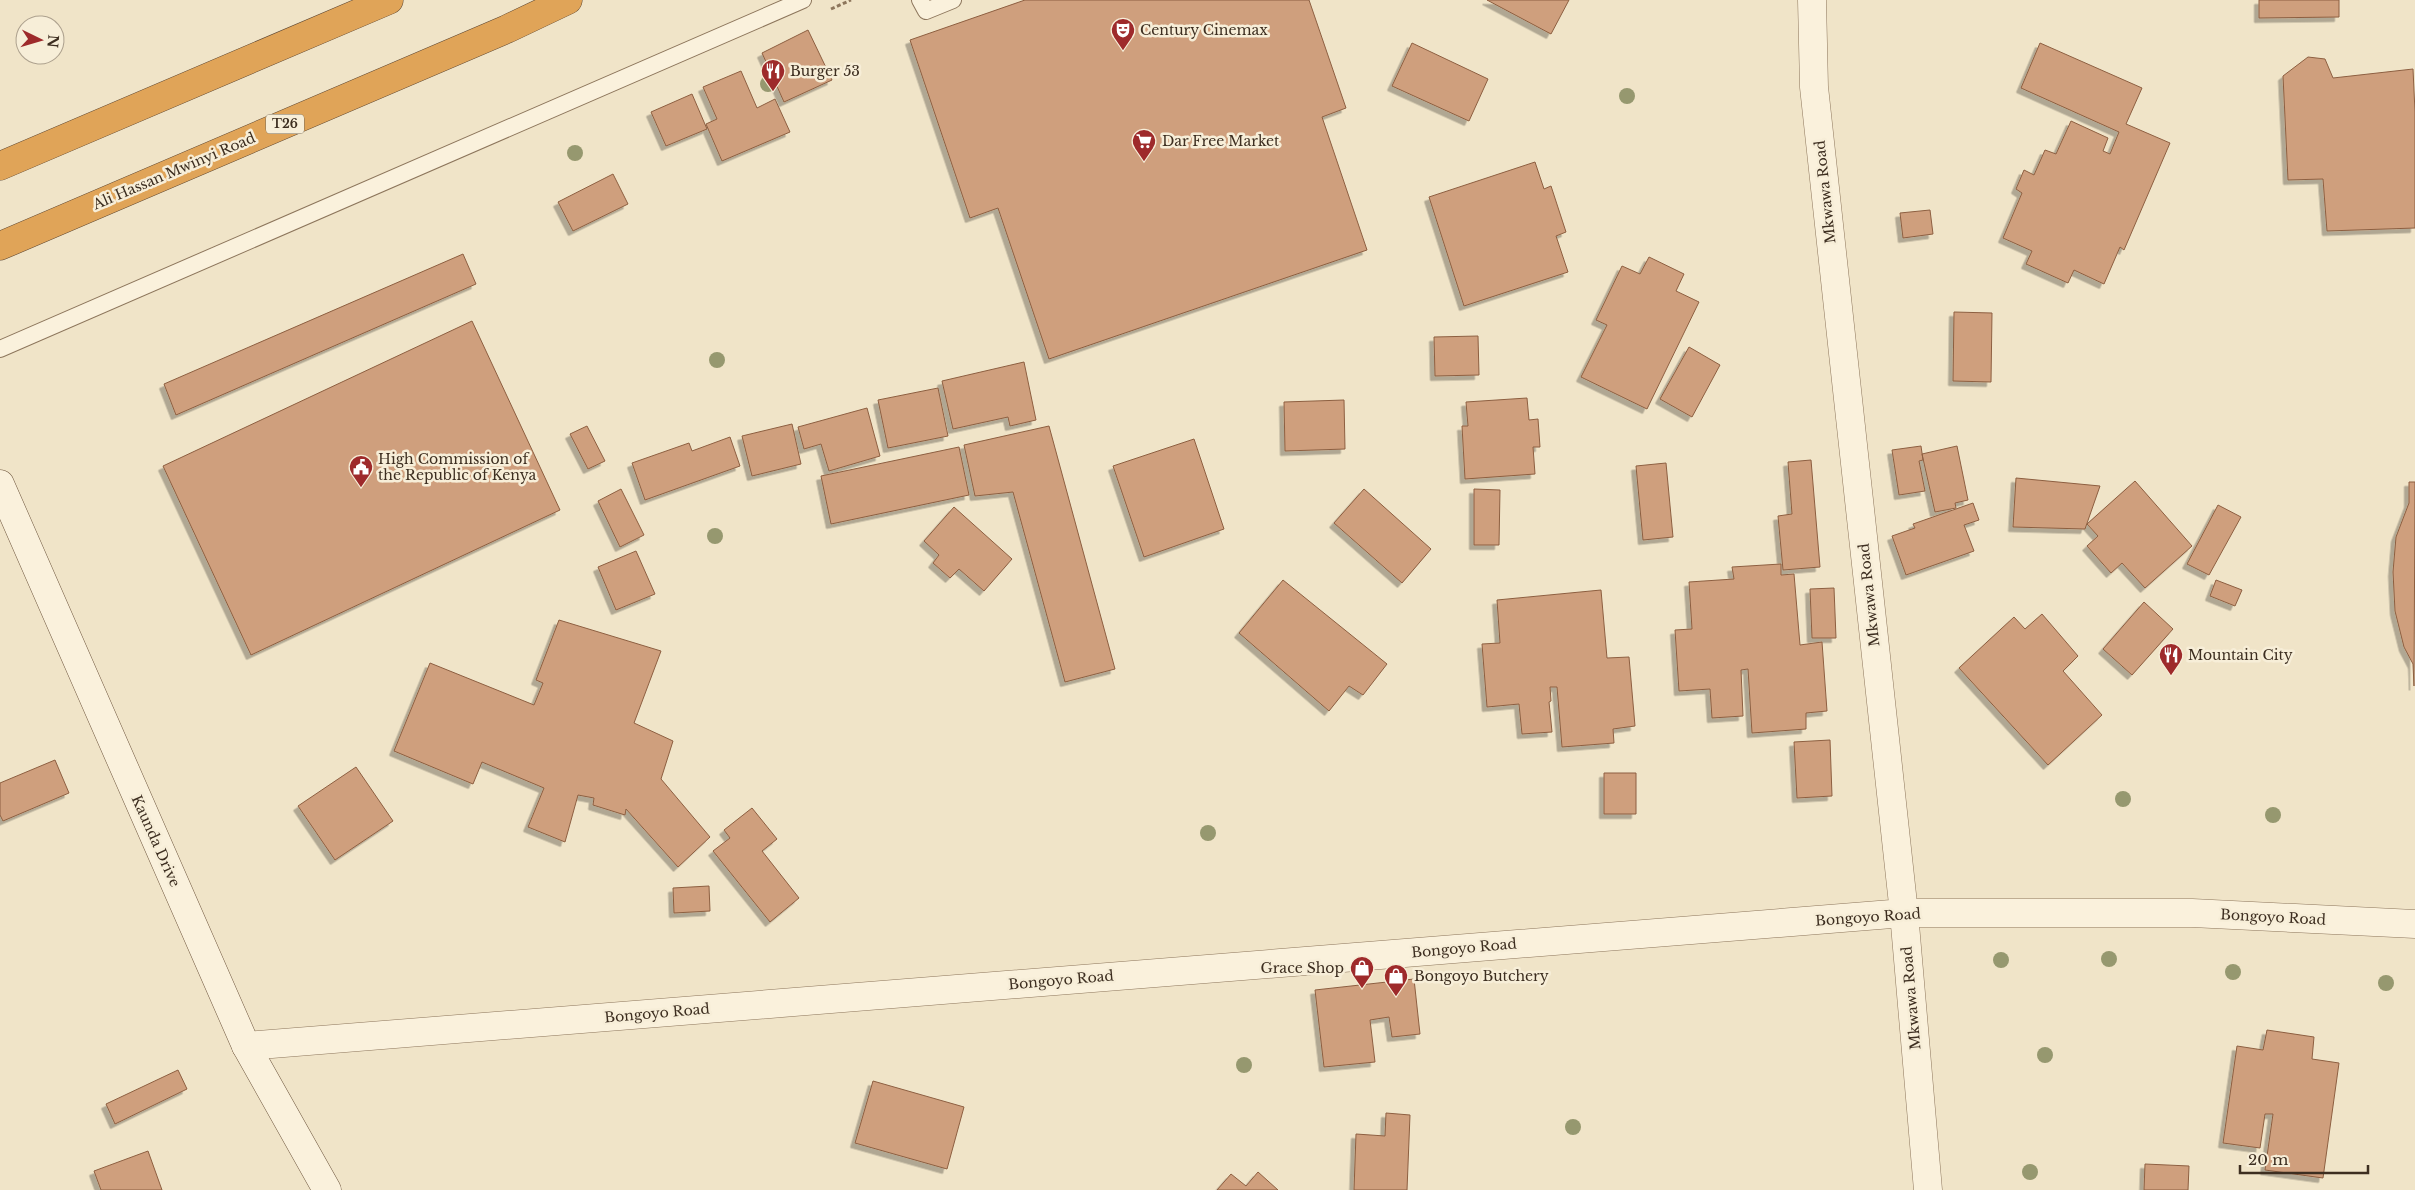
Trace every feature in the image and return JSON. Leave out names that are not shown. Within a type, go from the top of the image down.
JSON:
[{"type":"highway","points":[[0,166],[389,0]]},
{"type":"highway","name":"Ali Hassan Mwinyi Road","points":[[0,246],[507,29],[568,0]]},
{"type":"street","name":"Mkwawa Road","points":[[1812,0],[1814,87],[1904,913],[1928,1190]]},
{"type":"street","name":"Kaunda Drive","points":[[0,484],[246,1046],[327,1190]]},
{"type":"street","name":"Bongoyo Road","points":[[246,1046],[1904,913],[2192,913],[2415,924]]},
{"type":"lane","points":[[0,349],[803,0]]},
{"type":"lane","points":[[920,0],[926,11],[953,0]]},
{"type":"building","name":"Dar Free Market","points":[[1025,0],[1309,0],[1346,108],[1322,117],[1367,250],[1049,359],[998,208],[970,218],[910,40]]},
{"type":"building","points":[[1487,0],[1569,0],[1551,34]]},
{"type":"building","points":[[2259,0],[2339,0],[2339,17],[2259,18]]},
{"type":"building","points":[[808,30],[832,80],[784,102],[762,53]]},
{"type":"building","points":[[1412,43],[1488,79],[1469,121],[1392,86]]},
{"type":"building","points":[[2040,43],[2142,88],[2126,124],[2170,143],[2124,250],[2120,247],[2104,284],[2074,270],[2068,283],[2026,264],[2032,251],[2003,238],[2022,193],[2016,189],[2024,170],[2034,175],[2045,150],[2056,154],[2071,121],[2108,138],[2103,151],[2110,154],[2119,132],[2021,88]]},
{"type":"building","points":[[2308,57],[2325,59],[2333,78],[2413,69],[2415,228],[2327,231],[2323,179],[2288,180],[2283,76]]},
{"type":"building","points":[[741,71],[757,108],[775,99],[790,132],[722,161],[706,124],[717,119],[703,87]]},
{"type":"building","points":[[692,94],[707,129],[666,146],[651,112]]},
{"type":"building","points":[[1535,162],[1544,189],[1551,186],[1566,232],[1556,236],[1568,272],[1464,306],[1429,197]]},
{"type":"building","points":[[613,174],[628,204],[573,231],[558,202]]},
{"type":"building","points":[[1930,210],[1933,234],[1903,238],[1900,213]]},
{"type":"building","points":[[463,254],[476,284],[176,415],[164,384]]},
{"type":"building","points":[[1649,257],[1684,274],[1676,291],[1699,302],[1647,409],[1581,377],[1607,325],[1596,320],[1622,266],[1640,274]]},
{"type":"building","points":[[1954,312],[1992,313],[1991,382],[1953,381]]},
{"type":"building","name":"High Commission of the Republic of Kenya","points":[[472,321],[560,510],[251,655],[163,466]]},
{"type":"building","points":[[1478,336],[1479,375],[1435,376],[1434,337]]},
{"type":"building","points":[[1689,347],[1720,365],[1692,417],[1660,399]]},
{"type":"building","points":[[1024,362],[1036,420],[1010,426],[1008,417],[953,429],[942,381]]},
{"type":"building","points":[[938,388],[948,436],[888,448],[878,400]]},
{"type":"building","points":[[1527,398],[1529,420],[1538,419],[1540,447],[1533,447],[1535,474],[1465,479],[1462,426],[1468,426],[1466,402]]},
{"type":"building","points":[[1344,400],[1345,449],[1285,451],[1284,402]]},
{"type":"building","points":[[867,408],[880,456],[829,471],[821,444],[804,449],[798,427]]},
{"type":"building","points":[[792,424],[801,464],[752,476],[742,436]]},
{"type":"building","points":[[587,426],[605,461],[588,469],[570,434]]},
{"type":"building","points":[[1049,426],[1115,669],[1065,682],[1013,492],[975,496],[964,445]]},
{"type":"building","points":[[730,437],[740,466],[645,500],[632,463],[689,443],[692,451]]},
{"type":"building","points":[[1194,439],[1224,529],[1144,557],[1113,466]]},
{"type":"building","points":[[1921,446],[1923,460],[1919,461],[1925,491],[1899,495],[1892,450]]},
{"type":"building","points":[[1957,446],[1968,500],[1955,503],[1956,508],[1935,512],[1922,454]]},
{"type":"building","points":[[959,447],[969,495],[831,524],[821,476]]},
{"type":"building","points":[[1811,460],[1820,567],[1783,570],[1778,516],[1792,514],[1788,462]]},
{"type":"building","points":[[1666,463],[1673,537],[1643,540],[1636,466]]},
{"type":"building","points":[[2016,478],[2100,486],[2085,529],[2013,527]]},
{"type":"building","points":[[2135,481],[2192,546],[2145,588],[2122,563],[2111,573],[2087,546],[2098,536],[2087,524]]},
{"type":"building","points":[[2409,482],[2415,482],[2414,686],[2413,664],[2404,647],[2395,611],[2393,572],[2396,537],[2409,503]]},
{"type":"building","points":[[621,489],[644,535],[620,547],[598,501]]},
{"type":"building","points":[[1364,489],[1431,549],[1402,583],[1334,523]]},
{"type":"building","points":[[1474,489],[1500,490],[1499,545],[1474,545]]},
{"type":"building","points":[[1973,503],[1979,520],[1964,525],[1974,551],[1906,575],[1892,536],[1915,528],[1913,524]]},
{"type":"building","points":[[2218,505],[2241,517],[2209,575],[2187,564]]},
{"type":"building","points":[[954,507],[1012,559],[984,591],[959,569],[950,578],[933,563],[939,555],[924,541]]},
{"type":"building","points":[[636,551],[655,594],[616,610],[598,567]]},
{"type":"building","points":[[1781,564],[1781,575],[1794,574],[1800,645],[1822,642],[1827,711],[1806,713],[1806,729],[1752,733],[1748,669],[1741,670],[1743,716],[1712,718],[1710,689],[1679,691],[1675,630],[1692,629],[1689,582],[1734,579],[1732,567]]},
{"type":"building","points":[[1283,580],[1387,664],[1363,695],[1349,686],[1329,711],[1239,633]]},
{"type":"building","points":[[2216,580],[2242,590],[2235,606],[2210,596]]},
{"type":"building","points":[[1834,588],[1836,638],[1812,638],[1810,589]]},
{"type":"building","points":[[1601,590],[1607,658],[1629,657],[1635,726],[1613,729],[1614,743],[1562,747],[1557,687],[1550,687],[1551,701],[1549,702],[1552,732],[1522,734],[1519,704],[1487,707],[1482,644],[1500,643],[1497,600]]},
{"type":"building","points":[[2144,602],[2173,629],[2132,675],[2103,649]]},
{"type":"building","points":[[2042,614],[2078,656],[2063,671],[2102,715],[2048,765],[1959,668],[2014,617],[2025,629]]},
{"type":"building","points":[[559,620],[661,651],[634,723],[673,741],[661,779],[710,837],[678,867],[626,809],[625,815],[593,805],[594,798],[578,795],[565,842],[528,827],[544,788],[482,762],[473,784],[394,751],[430,663],[534,705],[543,683],[536,680]]},
{"type":"building","points":[[1830,740],[1832,796],[1797,798],[1794,742]]},
{"type":"building","points":[[55,760],[69,793],[3,821],[0,815],[0,783]]},
{"type":"building","points":[[356,767],[393,821],[335,860],[298,806]]},
{"type":"building","points":[[1604,773],[1636,773],[1636,814],[1604,814]]},
{"type":"building","points":[[752,808],[777,839],[762,851],[799,898],[770,922],[713,851],[730,838],[724,830]]},
{"type":"building","points":[[709,886],[710,911],[674,913],[673,888]]},
{"type":"building","points":[[1414,979],[1420,1034],[1392,1037],[1389,1017],[1370,1020],[1375,1062],[1324,1067],[1315,990]]},
{"type":"building","points":[[2267,1030],[2314,1037],[2312,1059],[2339,1063],[2323,1178],[2265,1170],[2273,1114],[2265,1114],[2260,1148],[2223,1143],[2237,1046],[2263,1050]]},
{"type":"building","points":[[178,1070],[187,1089],[115,1124],[106,1104]]},
{"type":"building","points":[[873,1081],[964,1107],[947,1169],[855,1143]]},
{"type":"building","points":[[1386,1113],[1410,1115],[1407,1190],[1354,1190],[1356,1134],[1385,1136]]},
{"type":"building","points":[[148,1151],[162,1190],[101,1190],[94,1171]]},
{"type":"building","points":[[2145,1164],[2189,1166],[2188,1190],[2144,1190]]},
{"type":"building","points":[[1258,1172],[1278,1190],[1217,1190],[1231,1174],[1246,1186]]},
{"type":"place","name":"Century Cinemax","points":[[1123,51]]},
{"type":"place","name":"Burger 53","points":[[773,92]]},
{"type":"place","name":"Dar Free Market","points":[[1144,162]]},
{"type":"place","name":"High Commission of the Republic of Kenya","points":[[361,488]]},
{"type":"place","name":"Mountain City","points":[[2171,676]]},
{"type":"place","name":"Grace Shop","points":[[1362,989]]},
{"type":"place","name":"Bongoyo Butchery","points":[[1396,997]]}]
